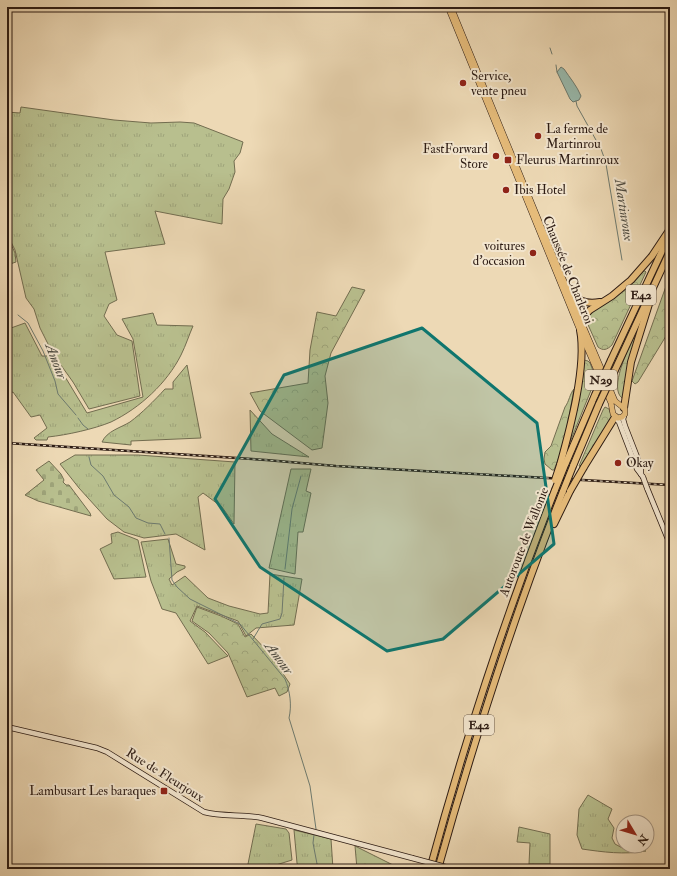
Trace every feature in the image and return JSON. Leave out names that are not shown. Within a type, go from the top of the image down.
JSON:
[{"type":"highway","points":[[581,319],[621,289],[642,269],[670,228]]},
{"type":"highway","name":"E42","points":[[563,465],[670,234]]},
{"type":"highway","name":"Autoroute de Wallonie","points":[[438,869],[460,789],[489,696],[546,535],[599,404],[649,293],[670,251]]},
{"type":"highway","points":[[568,289],[581,301],[592,303],[603,301]]},
{"type":"highway","points":[[621,406],[631,362],[649,304],[649,293]]},
{"type":"highway","points":[[563,465],[572,418],[581,356],[582,342],[580,328]]},
{"type":"highway","points":[[581,356],[584,352],[589,351]]},
{"type":"highway","points":[[546,535],[554,525],[570,491],[615,417]]},
{"type":"highway","points":[[607,429],[612,427],[616,428]]},
{"type":"highway","name":"Autoroute de Wallonie","points":[[430,869],[481,694],[555,490],[555,480],[563,465]]},
{"type":"main road","name":"Chaussée de Charleroi","points":[[448,7],[613,408]]},
{"type":"main road","name":"Chaussée de Charleroi","points":[[451,7],[615,401],[621,406]]},
{"type":"main road","points":[[580,328],[581,319]]},
{"type":"main road","points":[[589,351],[596,354]]},
{"type":"main road","name":"N29","points":[[615,417],[612,412],[613,408],[621,406],[626,412],[624,416]]},
{"type":"main road","points":[[615,417],[620,418],[624,416]]},
{"type":"street","name":"N29","points":[[624,416],[623,419],[634,457]]},
{"type":"street","name":"N29","points":[[615,417],[619,422],[628,447],[641,467],[642,476],[670,544]]},
{"type":"street","points":[[616,428],[620,429],[628,447]]},
{"type":"street","name":"Rue de Fleurjoux","points":[[7,727],[97,748],[107,752],[204,812],[262,818],[453,869]]},
{"type":"highlighted area","points":[[422,328],[537,423],[554,544],[443,639],[387,651],[260,567],[215,499],[284,375]]},
{"type":"green space","points":[[21,107],[114,120],[151,123],[194,123],[243,142],[240,153],[234,161],[235,172],[229,189],[223,199],[222,224],[155,211],[165,244],[105,252],[117,300],[109,304],[104,316],[117,335],[132,341],[140,396],[89,409],[73,382],[53,354],[40,328],[34,309],[26,298],[15,250],[7,234],[7,112],[20,113]]},
{"type":"green space","points":[[7,235],[15,253],[16,262],[7,265]]},
{"type":"green space","points":[[643,271],[646,272],[612,345],[605,349],[598,347],[585,318]]},
{"type":"green space","points":[[670,275],[670,315],[667,322],[670,333],[666,336],[638,382],[635,384],[632,381]]},
{"type":"green space","points":[[352,287],[365,290],[331,353],[325,376],[328,403],[322,448],[312,450],[260,411],[250,393],[308,383],[310,350],[317,312],[336,316]]},
{"type":"green space","points":[[153,313],[157,325],[193,326],[181,355],[175,365],[152,394],[132,410],[111,422],[97,427],[48,437],[47,440],[36,440],[34,438],[47,428],[40,415],[31,417],[13,392],[7,394],[7,364],[10,362],[7,342],[7,327],[11,328],[25,323],[42,356],[51,356],[87,413],[143,397],[133,339],[122,319]]},
{"type":"green space","points":[[633,337],[635,338],[635,341],[624,397],[622,398],[619,393],[618,378]]},
{"type":"green space","points":[[584,360],[590,363],[596,378],[569,442]]},
{"type":"green space","points":[[187,365],[201,438],[131,441],[131,445],[102,442],[110,432],[130,422],[139,415],[165,389],[173,389],[173,382]]},
{"type":"green space","points":[[574,389],[564,444],[554,470],[552,470],[545,464],[545,452],[551,446],[565,407]]},
{"type":"green space","points":[[605,407],[609,409],[612,418],[582,467],[579,466],[603,410]]},
{"type":"green space","points":[[250,410],[272,434],[309,457],[251,451]]},
{"type":"green space","points":[[75,455],[138,455],[235,462],[234,524],[222,507],[203,493],[198,497],[205,550],[176,534],[144,538],[124,532],[107,519],[60,464]]},
{"type":"green space","points":[[49,461],[61,474],[64,480],[63,482],[66,485],[69,485],[91,516],[38,501],[25,495],[44,480],[36,470]]},
{"type":"green space","points":[[291,469],[311,469],[306,491],[311,493],[303,532],[298,532],[295,574],[269,568]]},
{"type":"green space","points":[[118,532],[138,540],[146,577],[114,579],[100,549],[112,543],[111,534]]},
{"type":"green space","points":[[168,539],[176,564],[185,566],[185,568],[177,572],[169,579],[172,585],[185,576],[208,598],[229,606],[260,614],[268,613],[270,574],[302,579],[294,625],[256,628],[246,636],[238,621],[197,606],[190,621],[205,632],[228,656],[208,664],[176,613],[162,609],[151,581],[141,542]]},
{"type":"green space","points":[[197,607],[238,624],[245,637],[251,634],[269,653],[290,684],[287,692],[279,696],[275,688],[247,697],[228,653],[209,633],[192,621]]},
{"type":"green space","points":[[588,795],[612,809],[608,819],[614,828],[612,838],[615,844],[615,853],[582,849],[577,835],[579,809]]},
{"type":"green space","points":[[256,824],[286,829],[289,833],[292,860],[276,865],[275,869],[247,869]]},
{"type":"green space","points":[[519,827],[550,834],[550,864],[529,864],[530,843],[517,842]]},
{"type":"green space","points":[[294,830],[331,839],[333,869],[299,869],[297,863]]},
{"type":"green space","points":[[355,846],[395,866],[394,869],[357,869]]},
{"type":"shaded area","points":[[561,67],[578,89],[581,96],[579,100],[573,102],[570,99],[557,72]]},
{"type":"waterway","name":"Martinroux","points":[[550,48],[552,54]]},
{"type":"waterway","name":"Martinroux","points":[[556,65],[557,72]]},
{"type":"waterway","name":"Martinroux","points":[[576,101],[577,106],[601,149],[605,160]]},
{"type":"waterway","name":"Martinroux","points":[[606,164],[622,260]]},
{"type":"waterway","name":"Amour","points":[[18,315],[28,323],[43,351],[55,381],[58,394],[76,415]]},
{"type":"waterway","name":"Amour","points":[[78,418],[88,429]]},
{"type":"waterway","name":"Amour","points":[[89,457],[91,465],[103,476],[114,495],[129,507],[136,518],[148,523],[160,524],[165,534]]},
{"type":"waterway","points":[[285,569],[292,509],[301,476]]},
{"type":"waterway","name":"Amour","points":[[169,538],[172,580],[177,587],[190,599],[240,624],[285,679],[290,698],[289,718],[310,786],[316,829]]},
{"type":"waterway","points":[[253,639],[262,624],[280,619],[282,613],[284,578]]},
{"type":"waterway","name":"Amour","points":[[314,835],[313,843],[318,869]]},
{"type":"railway","points":[[7,443],[336,466],[670,485]]},
{"type":"place","name":"Service, vente pneu","points":[[463,83]]},
{"type":"place","name":"La ferme de Martinrou","points":[[538,136]]},
{"type":"place","name":"FastForward Store","points":[[496,156]]},
{"type":"place","name":"Fleurus Martinroux","points":[[508,160]]},
{"type":"place","name":"Ibis Hotel","points":[[506,190]]},
{"type":"place","name":"voitures d'occasion","points":[[533,253]]},
{"type":"place","name":"Okay","points":[[618,463]]},
{"type":"place","name":"Lambusart Les baraques","points":[[164,791]]}]
